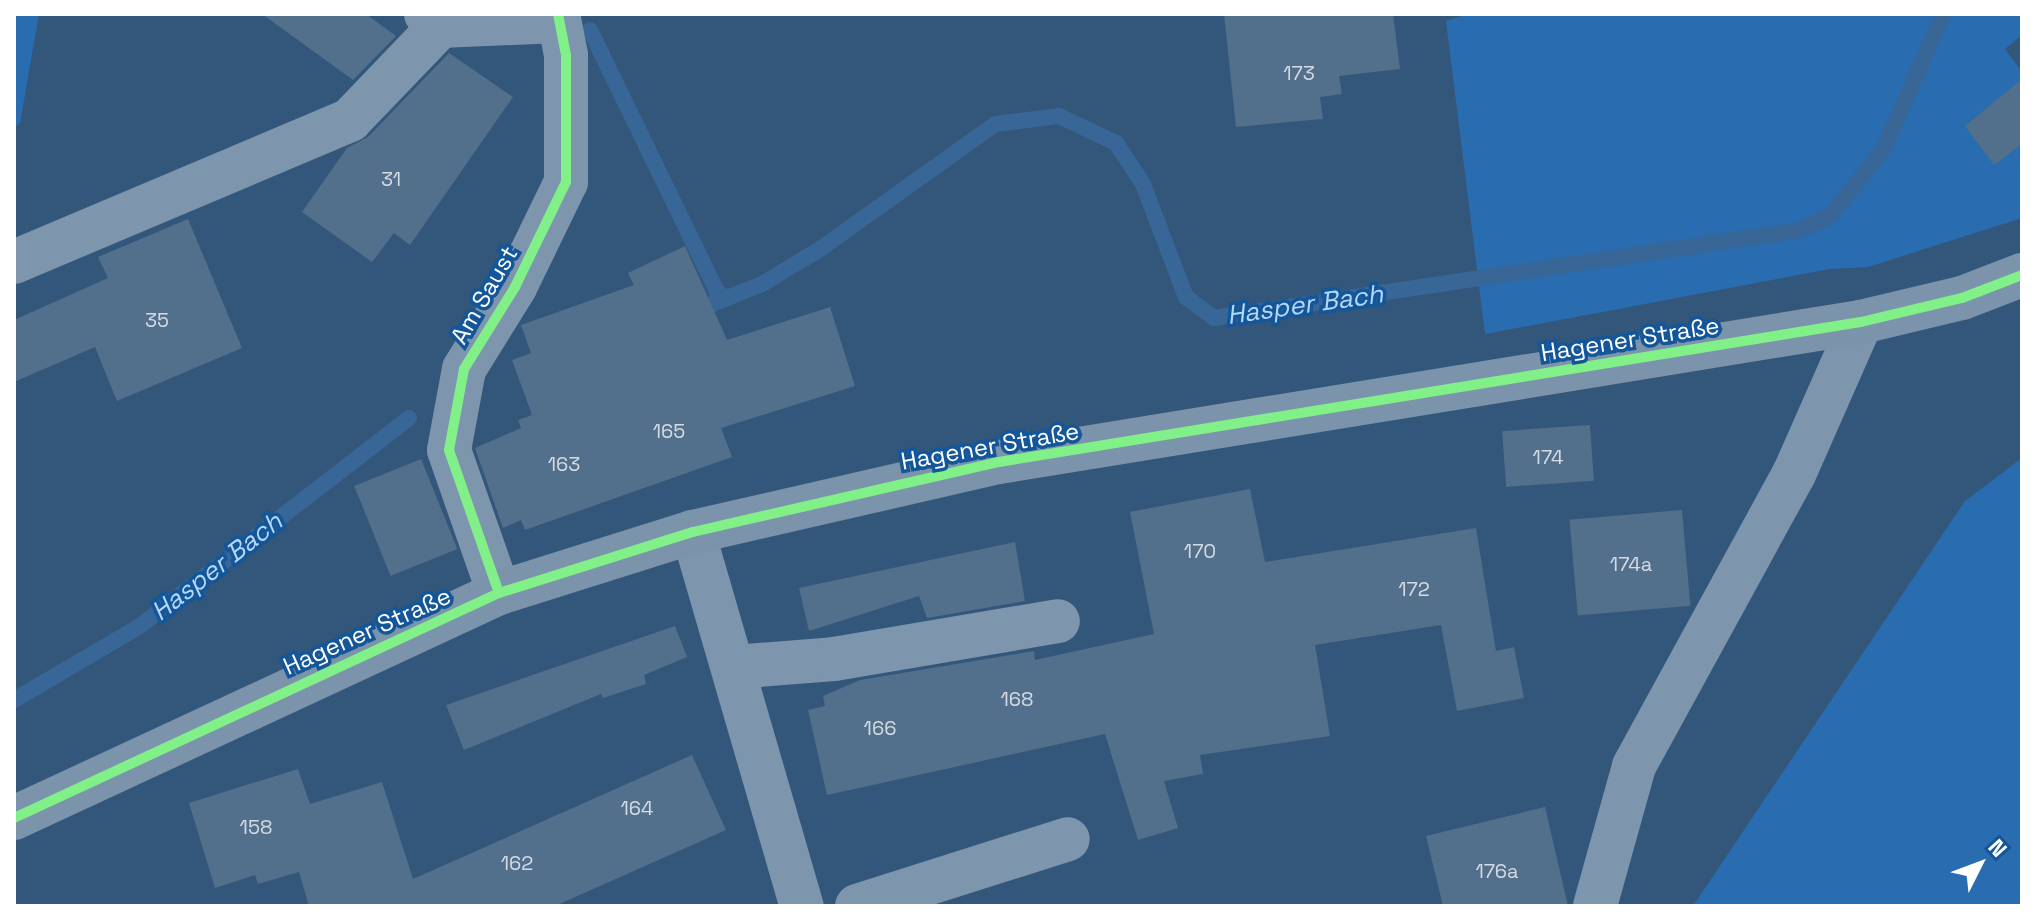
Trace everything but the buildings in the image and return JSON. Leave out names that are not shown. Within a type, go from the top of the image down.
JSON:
[{"type":"main road","name":"Hagener Straße","points":[[14,818],[499,593],[693,532],[999,462],[1861,322],[1962,298],[2022,275]]},
{"type":"street","points":[[14,262],[350,120],[433,20],[559,18]]},
{"type":"street","name":"Am Saust","points":[[499,593],[449,450],[464,369],[515,287],[566,182],[566,55],[559,18]]},
{"type":"street","points":[[1595,906],[1634,766],[1794,474],[1861,322]]},
{"type":"street","points":[[693,532],[802,906]]},
{"type":"street","points":[[733,667],[834,659],[1058,621]]},
{"type":"street","points":[[857,906],[1068,839]]},
{"type":"shaded area","points":[[14,14],[39,14],[20,123],[14,128]]},
{"type":"shaded area","points":[[1467,14],[2022,14],[2022,35],[2005,49],[2022,72],[2022,218],[1868,267],[1830,269],[1485,334],[1446,21]]},
{"type":"shaded area","points":[[2022,458],[2022,906],[1693,906],[1965,501]]},
{"type":"waterway","name":"Hasper Bach","points":[[692,312],[762,284],[820,249],[995,124],[1059,116],[1116,143],[1143,184],[1186,297],[1214,318],[1801,230],[1831,215],[1884,148],[1943,14]]},
{"type":"waterway","points":[[590,30],[717,292],[727,298]]},
{"type":"waterway","name":"Hasper Bach","points":[[14,700],[140,626],[409,418]]},
{"type":"cycle path","points":[[499,593],[449,450],[464,369],[515,287],[566,182],[566,55],[558,14]]},
{"type":"cycle path","points":[[14,818],[499,593],[693,532],[999,462],[1861,322],[1962,298],[2022,275]]}]
